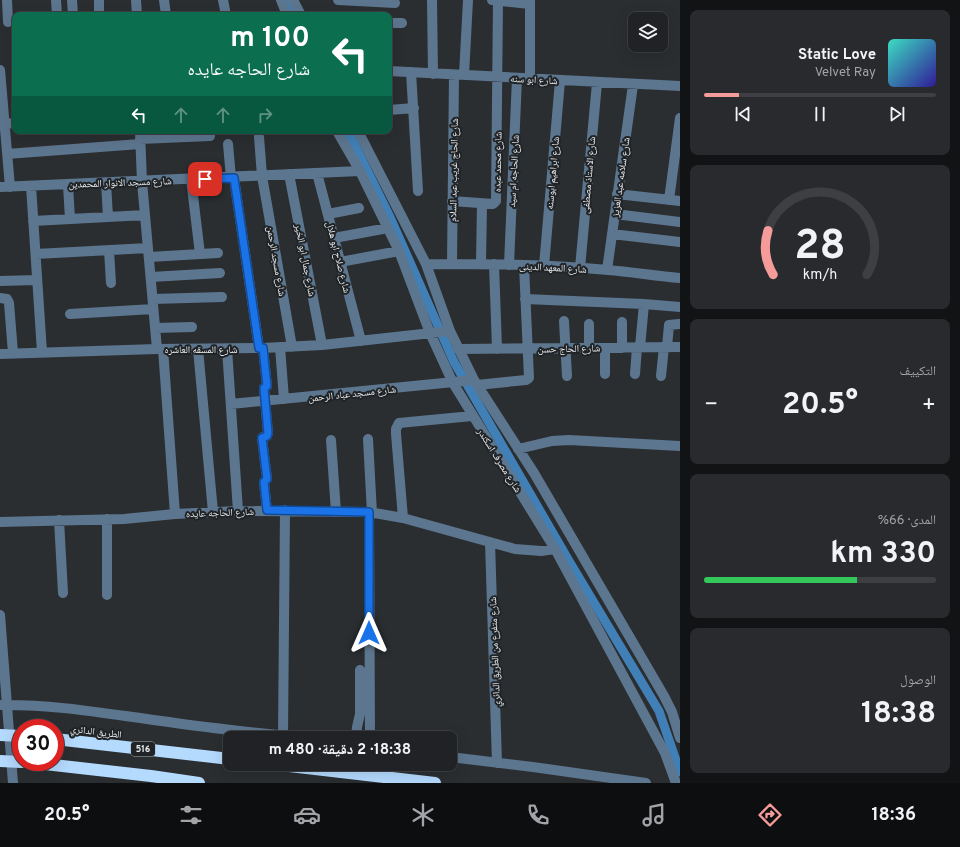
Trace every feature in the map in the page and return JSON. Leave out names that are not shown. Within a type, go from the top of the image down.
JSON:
[{"type":"highway","points":[[0,735],[12,736]]},
{"type":"highway","name":"الطريق الدائري","points":[[64,740],[223,758]]},
{"type":"highway","points":[[0,761],[12,762]]},
{"type":"highway","points":[[64,766],[198,783]]},
{"type":"highway","points":[[332,771],[435,783]]},
{"type":"street","points":[[7,0],[8,22]]},
{"type":"street","points":[[56,0],[57,12]]},
{"type":"street","points":[[72,0],[73,12]]},
{"type":"street","points":[[99,0],[99,12]]},
{"type":"street","points":[[136,0],[137,12]]},
{"type":"street","points":[[164,0],[166,12]]},
{"type":"street","points":[[223,0],[225,12]]},
{"type":"street","points":[[281,0],[286,12]]},
{"type":"street","points":[[293,0],[299,12]]},
{"type":"street","points":[[338,0],[395,3]]},
{"type":"street","points":[[432,0],[432,74]]},
{"type":"street","points":[[464,75],[468,0]]},
{"type":"street","points":[[498,77],[496,0],[530,2],[530,79]]},
{"type":"street","points":[[392,23],[402,23]]},
{"type":"street","points":[[0,70],[10,124],[5,187]]},
{"type":"street","name":"شارع ابو سنه","points":[[392,71],[632,85],[680,86]]},
{"type":"street","points":[[411,72],[418,191]]},
{"type":"street","name":"شارع الحاج غريب عبد السلام","points":[[452,264],[454,75]]},
{"type":"street","name":"شارع محمد عبده","points":[[452,201],[493,204],[496,201],[498,77]]},
{"type":"street","name":"شارع الحاجه ام سيد","points":[[509,264],[517,78]]},
{"type":"street","name":"شارع ابراهيم ابوسنه","points":[[544,266],[560,81]]},
{"type":"street","name":"شارع الاستاذ مصطفى","points":[[580,268],[597,83]]},
{"type":"street","name":"شارع سلامه عبد العزيز","points":[[607,270],[632,85]]},
{"type":"street","points":[[392,110],[414,108]]},
{"type":"street","points":[[669,200],[680,118]]},
{"type":"street","name":"شارع مصرف اسكندر","points":[[340,134],[360,171],[400,252],[430,334],[453,383],[555,549],[665,753],[676,783]]},
{"type":"street","name":"شارع مصرف اسكندر","points":[[360,134],[426,264],[450,331],[475,382],[534,473],[672,712],[680,738]]},
{"type":"street","points":[[7,154],[140,138],[210,136]]},
{"type":"street","name":"شارع مسجد الرحمن","points":[[260,137],[262,176],[292,347]]},
{"type":"street","points":[[140,138],[142,182],[155,328],[160,349],[175,514]]},
{"type":"street","points":[[228,144],[267,386],[264,388],[268,433],[267,436],[262,438],[267,479],[264,482],[267,510]]},
{"type":"street","name":"شارع مسجد الانوار المحمدين","points":[[5,187],[233,178],[318,172],[360,171]]},
{"type":"street","name":"شارع صلاح ابو هلال","points":[[318,172],[360,341]]},
{"type":"street","name":"شارع جمال ابو الخير","points":[[289,174],[322,345]]},
{"type":"street","points":[[191,179],[200,254]]},
{"type":"street","points":[[106,183],[108,217]]},
{"type":"street","points":[[68,185],[70,219]]},
{"type":"street","points":[[31,186],[42,352]]},
{"type":"street","points":[[617,194],[680,201]]},
{"type":"street","points":[[481,264],[482,204]]},
{"type":"street","points":[[328,214],[359,208]]},
{"type":"street","points":[[615,214],[680,222]]},
{"type":"street","points":[[33,221],[145,215]]},
{"type":"street","points":[[334,238],[388,228]]},
{"type":"street","points":[[612,234],[680,242]]},
{"type":"street","points":[[36,254],[110,250],[149,253],[218,253]]},
{"type":"street","points":[[110,250],[111,283]]},
{"type":"street","points":[[340,262],[400,252]]},
{"type":"street","name":"شارع المعهد الدينى","points":[[426,264],[509,264],[607,270],[680,278]]},
{"type":"street","points":[[494,264],[497,349]]},
{"type":"street","points":[[524,265],[528,349]]},
{"type":"street","points":[[151,277],[220,273]]},
{"type":"street","points":[[0,281],[37,280]]},
{"type":"street","points":[[70,314],[222,297]]},
{"type":"street","points":[[526,299],[680,307]]},
{"type":"street","points":[[4,300],[13,353]]},
{"type":"street","points":[[635,374],[644,304]]},
{"type":"street","points":[[564,321],[567,376]]},
{"type":"street","points":[[622,322],[622,348]]},
{"type":"street","points":[[589,324],[589,348]]},
{"type":"street","points":[[661,376],[669,324],[678,324]]},
{"type":"street","points":[[155,328],[192,327]]},
{"type":"street","name":"شارع المسقه العاشره","points":[[0,354],[160,349],[280,348],[450,331]]},
{"type":"street","name":"شارع الحاج حسن","points":[[458,349],[680,347]]},
{"type":"street","points":[[280,348],[284,399]]},
{"type":"street","points":[[605,348],[605,374]]},
{"type":"street","points":[[198,349],[213,512]]},
{"type":"street","points":[[227,349],[238,511]]},
{"type":"street","name":"شارع مسجد عباد الرحمن","points":[[231,404],[453,383],[528,379],[530,376],[528,349]]},
{"type":"street","points":[[403,518],[396,434],[399,423],[472,416]]},
{"type":"street","points":[[368,439],[371,513],[370,731]]},
{"type":"street","points":[[331,440],[336,512]]},
{"type":"street","points":[[518,449],[552,441],[569,440],[680,446]]},
{"type":"street","name":"شارع الحاجه عايده","points":[[0,522],[130,518],[175,514],[267,510],[371,513],[403,518],[509,548],[528,551],[555,549]]},
{"type":"street","points":[[283,731],[285,510]]},
{"type":"street","points":[[106,595],[107,519]]},
{"type":"street","points":[[59,520],[63,594]]},
{"type":"street","name":"شارع متفرع من الطريق الدائري","points":[[490,542],[497,763]]},
{"type":"street","points":[[0,615],[4,705],[13,783]]},
{"type":"street","points":[[356,731],[360,714],[360,670]]},
{"type":"street","points":[[4,705],[89,710],[184,724],[247,731]]},
{"type":"street","points":[[457,758],[646,783]]},
{"type":"waterway","points":[[286,0],[292,12]]},
{"type":"waterway","points":[[349,134],[390,217],[454,362],[569,561],[659,711],[680,772]]},
{"type":"route","points":[[205,179],[234,178],[259,348],[263,348],[267,386],[264,388],[268,433],[267,436],[262,438],[267,479],[264,482],[267,510],[369,512],[369,633]]}]
